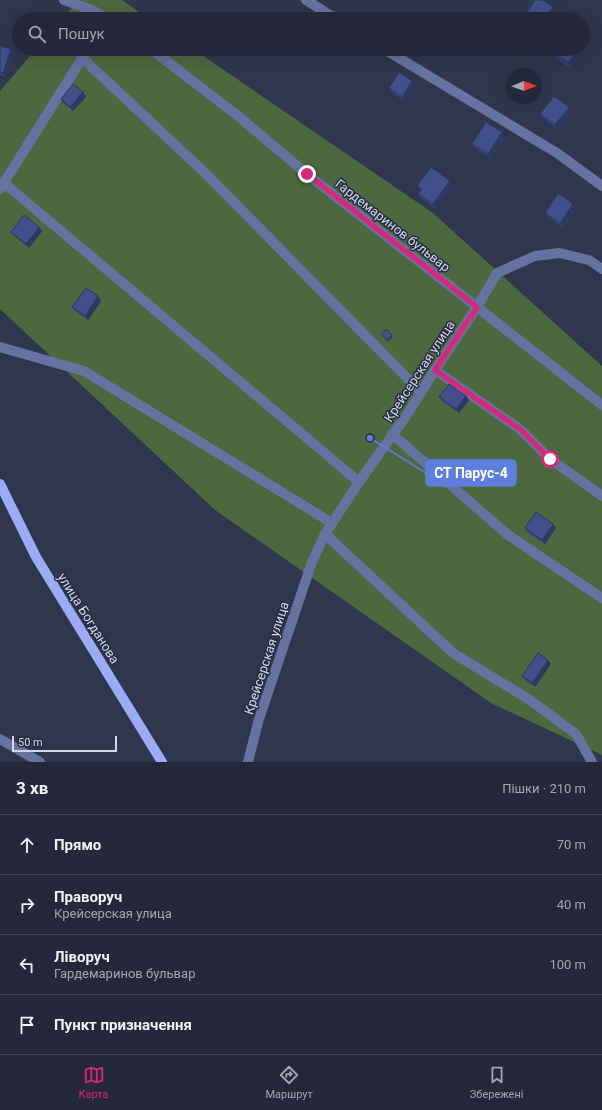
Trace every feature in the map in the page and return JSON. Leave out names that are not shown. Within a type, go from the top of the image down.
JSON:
[{"type":"main road","name":"улица Богданова","points":[[0,484],[36,557],[162,762]]},
{"type":"street","points":[[64,0],[96,12]]},
{"type":"street","points":[[306,0],[325,12]]},
{"type":"street","name":"Гардемаринов бульвар","points":[[159,56],[238,116],[307,174],[602,405]]},
{"type":"street","points":[[396,56],[557,153],[602,186]]},
{"type":"street","points":[[359,482],[2,186],[82,58],[202,170],[421,392]]},
{"type":"street","name":"Крейсерская улица","points":[[248,762],[259,719],[312,562],[325,534],[477,307],[496,273],[535,256],[559,253],[589,260],[602,268]]},
{"type":"street","points":[[0,347],[84,371],[332,524]]},
{"type":"street","points":[[435,370],[521,430],[550,459],[602,496]]},
{"type":"street","points":[[392,434],[508,535],[602,598]]},
{"type":"street","points":[[325,534],[453,653],[530,700],[576,734],[592,762]]},
{"type":"street","points":[[0,739],[40,762]]},
{"type":"green space","points":[[78,0],[122,0],[139,12],[68,12]]},
{"type":"green space","points":[[30,56],[203,56],[433,213],[602,366],[602,755],[491,703],[215,510],[0,309],[0,91]]},
{"type":"building","points":[[535,0],[542,0],[553,7],[550,12],[527,12]]},
{"type":"building","points":[[0,46],[11,49],[3,73],[0,72]]},
{"type":"building","points":[[558,56],[573,56],[568,63]]},
{"type":"building","points":[[399,72],[412,81],[402,97],[389,88]]},
{"type":"building","points":[[73,84],[83,92],[70,107],[61,99]]},
{"type":"building","points":[[554,96],[569,107],[555,125],[540,114]]},
{"type":"building","points":[[486,122],[502,132],[488,154],[472,144]]},
{"type":"building","points":[[431,167],[450,181],[433,204],[418,194],[422,189],[417,186]]},
{"type":"building","points":[[558,193],[573,204],[560,223],[545,213]]},
{"type":"building","points":[[24,215],[39,227],[26,244],[11,232]]},
{"type":"building","points":[[86,288],[98,296],[85,316],[72,307]]},
{"type":"building","points":[[386,329],[392,335],[387,340],[381,334]]},
{"type":"building","points":[[449,384],[466,396],[456,409],[439,397]]},
{"type":"building","points":[[536,512],[553,524],[542,540],[525,528]]},
{"type":"building","points":[[538,653],[548,660],[532,683],[522,676]]},
{"type":"place","name":"СТ Парус-4","points":[[370,438]]},
{"type":"route","points":[[307,174],[477,307],[435,370],[521,430],[550,459]]}]
